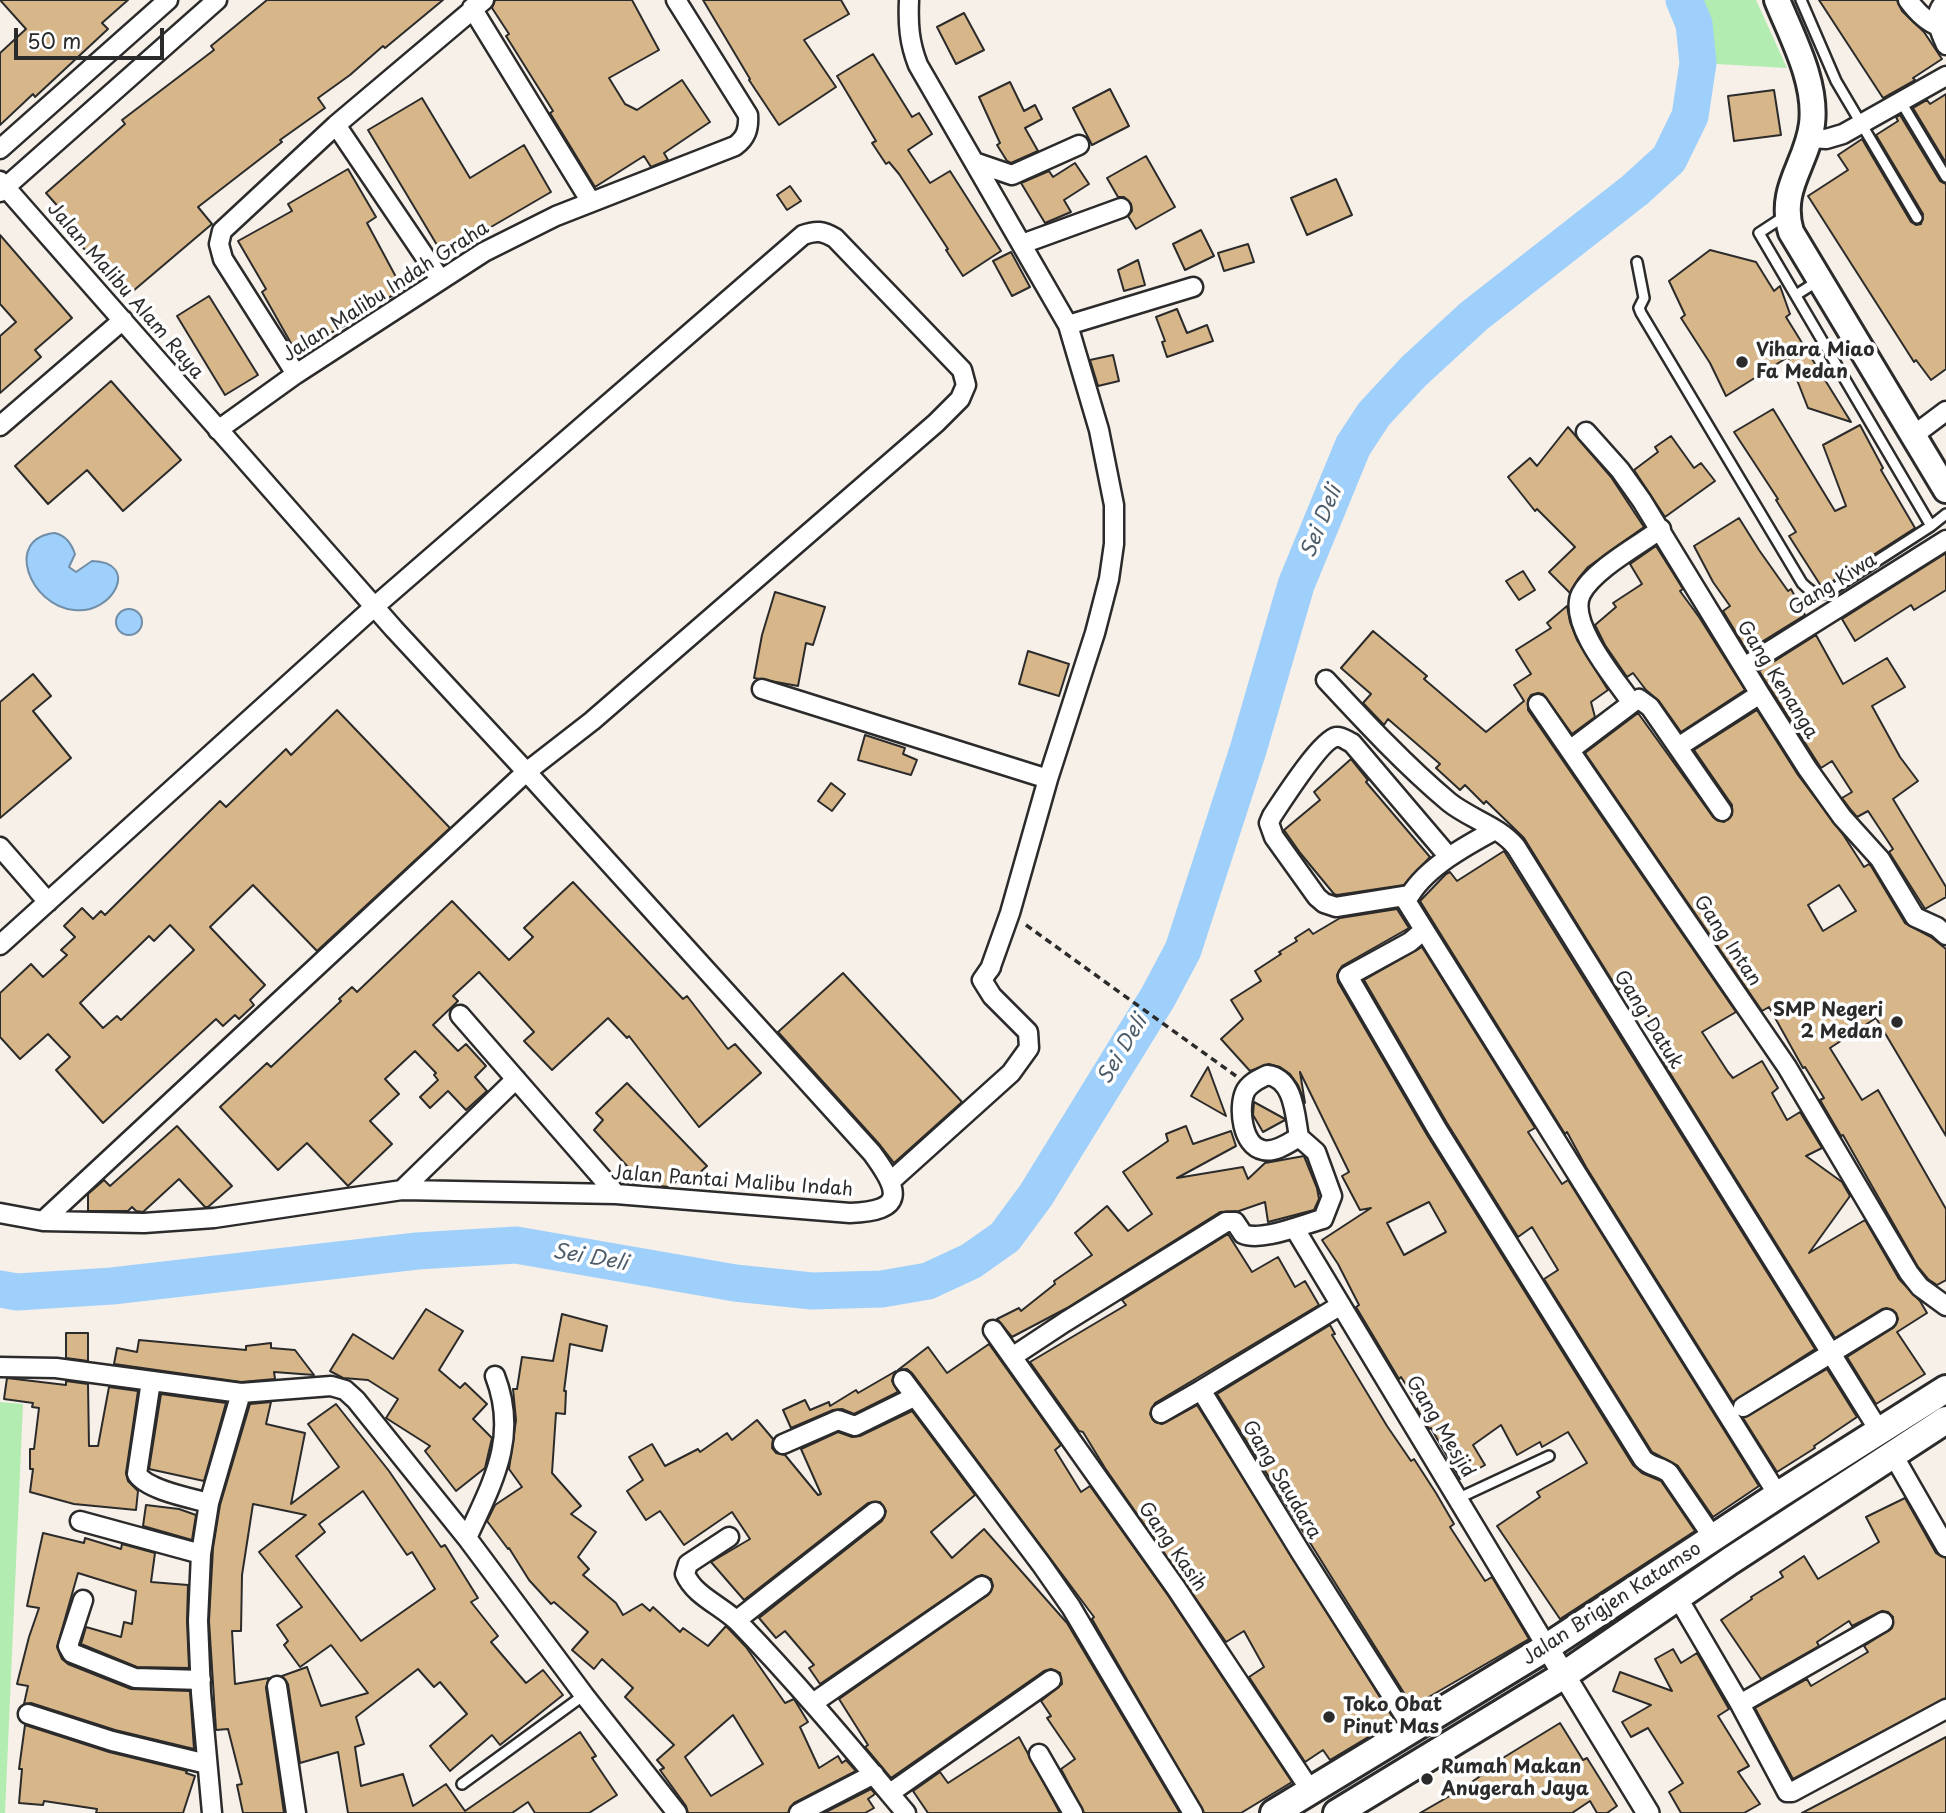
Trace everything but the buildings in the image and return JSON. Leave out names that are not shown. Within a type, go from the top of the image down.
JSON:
[{"type":"main road","points":[[1777,0],[1804,68],[1813,120],[1810,138],[1788,193],[1786,215],[1791,232],[1946,490]]},
{"type":"main road","name":"Jalan Brigjen Katamso","points":[[1337,1813],[1563,1675],[1678,1598],[1886,1442],[1946,1390]]},
{"type":"main road","name":"Jalan Brigjen Katamso","points":[[1274,1813],[1548,1647],[1778,1495],[1886,1442],[1946,1420]]},
{"type":"street","points":[[0,149],[168,0]]},
{"type":"street","points":[[2,186],[217,0]]},
{"type":"street","name":"Jalan Malibu Indah Graha","points":[[218,430],[296,374],[440,279],[520,233],[591,202],[735,146],[746,135],[748,115],[676,0]]},
{"type":"street","points":[[525,772],[872,1153],[891,1181],[1011,1073],[1029,1048],[1027,1032],[992,996],[982,980],[990,968],[1010,913],[1048,779],[1095,633],[1109,579],[1114,544],[1114,505],[1099,430],[1068,325],[918,65],[910,46],[909,0]]},
{"type":"street","points":[[1908,0],[1917,12],[1938,26]]},
{"type":"street","points":[[1946,1],[1937,12],[1938,26],[1946,45]]},
{"type":"street","points":[[296,374],[223,259],[219,244],[225,226],[336,125],[478,4],[591,202]]},
{"type":"street","points":[[1810,138],[1826,139],[1843,134],[1946,76]]},
{"type":"street","points":[[336,125],[440,279]]},
{"type":"street","points":[[974,162],[1012,175],[1079,145]]},
{"type":"street","name":"Jalan Malibu Alam Raya","points":[[2,186],[374,607],[525,772]]},
{"type":"street","points":[[1022,244],[1121,208]]},
{"type":"street","points":[[0,945],[374,607],[803,236],[814,231],[825,232],[835,238],[961,370],[967,384],[960,399],[936,423],[592,721],[525,772],[43,1221]]},
{"type":"street","points":[[1068,325],[1192,287]]},
{"type":"street","points":[[0,426],[123,320]]},
{"type":"street","points":[[1914,435],[1946,411]]},
{"type":"street","name":"Gang Kenanga","points":[[1586,432],[1620,470],[1661,529],[1807,768],[1842,817],[1880,859],[1909,911],[1946,935]]},
{"type":"street","points":[[1632,703],[1588,638],[1579,601],[1582,592],[1600,573],[1661,529]]},
{"type":"street","name":"Gang Kiwa","points":[[1744,667],[1946,540]]},
{"type":"street","name":"Gang Datuk","points":[[1326,680],[1450,803],[1496,830],[1516,847],[1832,1352],[1946,1547]]},
{"type":"street","points":[[762,689],[1048,779]]},
{"type":"street","points":[[1678,747],[1760,694]]},
{"type":"street","points":[[1570,750],[1639,699],[1645,702],[1722,811]]},
{"type":"street","name":"Gang Intan","points":[[1538,704],[1787,1068],[1909,1273],[1920,1287],[1946,1306]]},
{"type":"street","points":[[1449,858],[1352,743],[1341,737],[1321,748],[1269,823],[1274,837],[1317,897],[1336,907],[1410,895],[1419,883],[1449,858],[1496,830]]},
{"type":"street","points":[[0,847],[48,902]]},
{"type":"street","points":[[1404,896],[1778,1495]]},
{"type":"street","points":[[1424,930],[1410,942],[1348,976],[1437,1129],[1643,1459],[1649,1465],[1669,1473],[1714,1539]]},
{"type":"street","points":[[460,1015],[616,1194]]},
{"type":"street","points":[[1012,1357],[1065,1321],[1226,1222],[1234,1222],[1248,1237],[1295,1228],[1323,1219],[1332,1196],[1316,1152],[1299,1137],[1294,1107],[1287,1089],[1280,1079],[1266,1076],[1249,1086],[1244,1093],[1242,1118],[1253,1145],[1261,1150],[1269,1150],[1299,1137]]},
{"type":"street","points":[[402,1190],[516,1079]]},
{"type":"street","name":"Jalan Pantai Malibu Indah","points":[[0,1213],[43,1221],[144,1223],[214,1218],[402,1190],[616,1194],[869,1213],[886,1207],[892,1201],[891,1181]]},
{"type":"street","name":"Gang Mesjid","points":[[1295,1228],[1548,1647]]},
{"type":"street","points":[[1161,1413],[1341,1305]]},
{"type":"street","points":[[1743,1407],[1887,1319]]},
{"type":"street","name":"Gang Kasih","points":[[993,1330],[1168,1576],[1311,1791]]},
{"type":"street","points":[[0,1367],[56,1368],[241,1393],[331,1386],[345,1390],[356,1400],[467,1538],[584,1695],[677,1813]]},
{"type":"street","points":[[467,1538],[498,1471],[503,1444],[505,1407],[495,1376]]},
{"type":"street","points":[[903,1380],[1071,1607],[1193,1813]]},
{"type":"street","points":[[151,1381],[137,1474],[145,1483],[209,1503]]},
{"type":"street","name":"Gang Saudara","points":[[1201,1390],[1413,1729]]},
{"type":"street","points":[[212,1813],[198,1621],[201,1554],[209,1503],[241,1393]]},
{"type":"street","points":[[783,1444],[838,1420],[855,1426],[914,1397]]},
{"type":"street","points":[[737,1620],[875,1512]]},
{"type":"street","points":[[80,1521],[201,1554]]},
{"type":"street","points":[[729,1537],[691,1562],[685,1570],[690,1584],[737,1620],[813,1703],[906,1813]]},
{"type":"street","points":[[813,1703],[982,1586]]},
{"type":"street","points":[[1678,1598],[1740,1704],[1785,1789],[1793,1792],[1946,1709]]},
{"type":"street","points":[[83,1600],[68,1646],[72,1653],[135,1678],[201,1680]]},
{"type":"street","points":[[1740,1704],[1883,1622]]},
{"type":"street","points":[[1548,1647],[1648,1813]]},
{"type":"street","points":[[890,1793],[1051,1680]]},
{"type":"street","points":[[277,1686],[296,1813]]},
{"type":"street","points":[[28,1714],[112,1741],[207,1764]]},
{"type":"street","points":[[1039,1754],[1073,1813]]},
{"type":"street","points":[[799,1813],[874,1774]]},
{"type":"lane","points":[[1801,0],[1831,70],[1917,218]]},
{"type":"lane","points":[[1901,102],[1946,177]]},
{"type":"lane","points":[[1786,215],[1759,233],[1931,526]]},
{"type":"lane","points":[[1637,262],[1644,298],[1639,308],[1641,313],[1802,583],[1810,590],[1819,594],[1827,593],[1946,514]]},
{"type":"lane","points":[[1796,295],[1819,280]]},
{"type":"lane","points":[[1459,1498],[1549,1456]]},
{"type":"lane","points":[[462,1784],[584,1695]]},
{"type":"path","points":[[1010,913],[1249,1086]]},
{"type":"green space","points":[[1684,0],[1756,0],[1787,68],[1698,63],[1694,24]]},
{"type":"green space","points":[[0,1402],[23,1404],[5,1813],[0,1813]]},
{"type":"water","points":[[55,533],[65,538],[72,546],[75,554],[69,567],[76,572],[92,561],[107,564],[115,570],[118,578],[116,588],[100,605],[74,610],[58,606],[45,597],[35,585],[28,572],[30,547],[39,538]]},
{"type":"water","points":[[129,609],[138,613],[142,622],[138,631],[129,635],[120,631],[116,622],[120,613]]},
{"type":"waterway","name":"Sei Deli","points":[[0,1289],[17,1292],[112,1286],[417,1251],[516,1245],[735,1283],[812,1291],[882,1289],[928,1281],[971,1261],[1005,1237],[1036,1195],[1158,997],[1183,950],[1248,750],[1296,585],[1353,446],[1374,414],[1414,371],[1474,316],[1635,190],[1669,159],[1690,116],[1698,63],[1694,24],[1684,0]]},
{"type":"place","name":"Vihara Miao Fa Medan","points":[[1742,362]]},
{"type":"place","name":"SMP Negeri 2 Medan","points":[[1897,1022]]},
{"type":"place","name":"Toko Obat Pinut Mas","points":[[1329,1717]]},
{"type":"place","name":"Rumah Makan Anugerah Jaya","points":[[1427,1779]]}]
